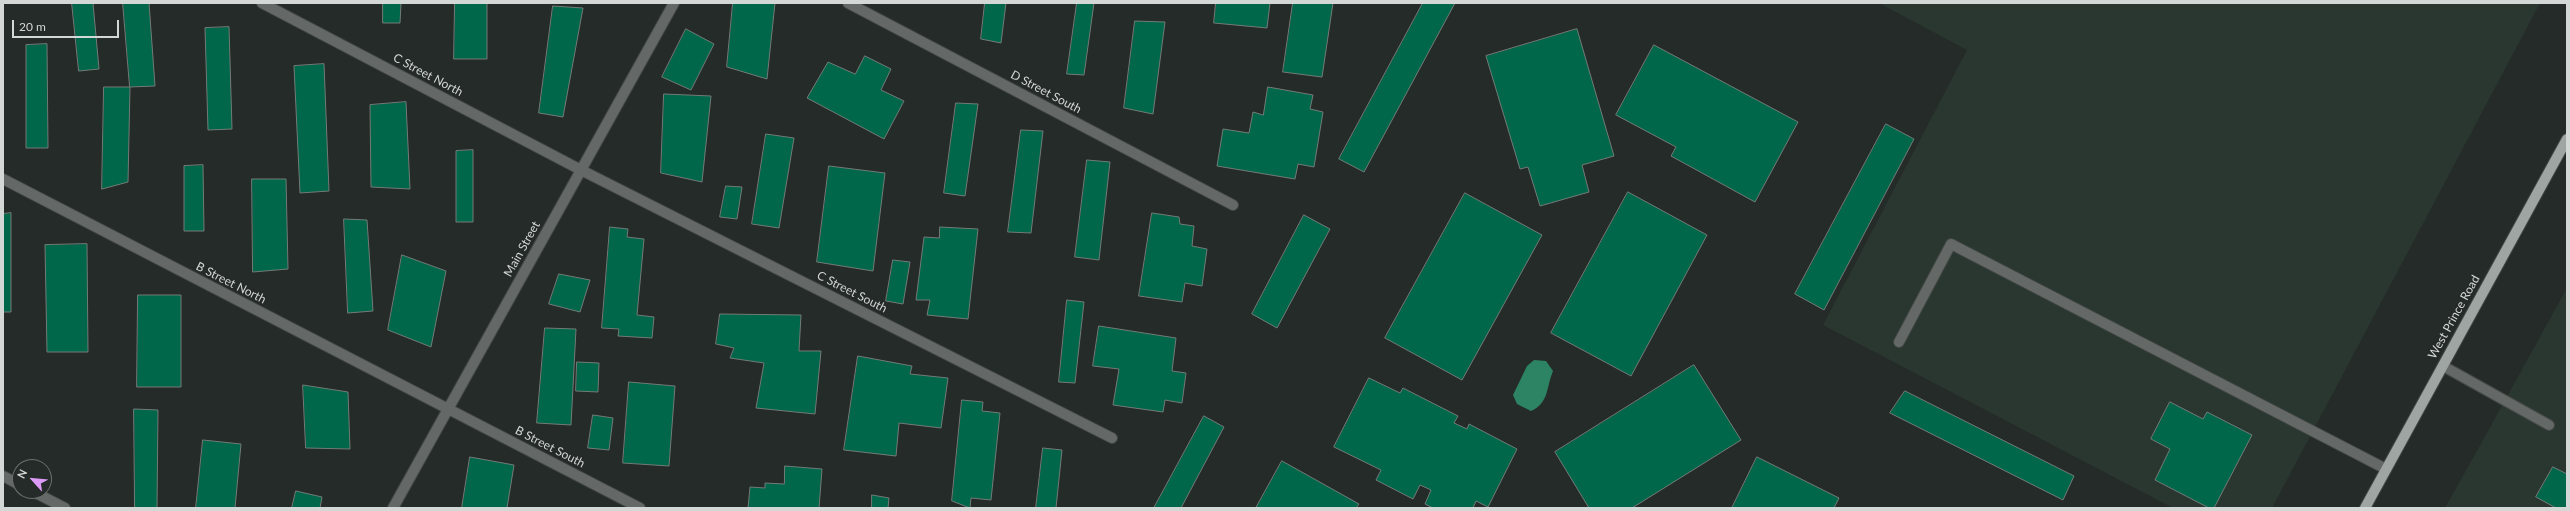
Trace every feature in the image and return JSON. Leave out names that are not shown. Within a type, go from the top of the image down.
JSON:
[{"type":"main road","name":"West Prince Road","points":[[2365,508],[2442,366],[2564,152],[2567,139]]},
{"type":"lane","name":"C Street North","points":[[262,3],[581,170]]},
{"type":"lane","name":"Main Street","points":[[393,508],[674,3]]},
{"type":"lane","name":"D Street South","points":[[848,3],[1233,205]]},
{"type":"lane","name":"C Street South","points":[[581,170],[1112,438]]},
{"type":"lane","name":"B Street North","points":[[3,179],[448,410]]},
{"type":"lane","points":[[1899,342],[1951,244],[2386,469]]},
{"type":"lane","points":[[2442,366],[2549,425]]},
{"type":"lane","name":"B Street South","points":[[448,410],[640,508]]},
{"type":"lane","points":[[3,476],[12,481]]},
{"type":"lane","points":[[48,499],[65,508]]},
{"type":"shaded area","points":[[1879,3],[2540,3],[2272,508],[2173,508],[1823,325],[1967,50]]},
{"type":"shaded area","points":[[2567,288],[2567,508],[2445,508],[2488,431]]},
{"type":"shaded area","points":[[1534,360],[1546,361],[1553,371],[1544,399],[1537,408],[1531,411],[1517,404],[1513,395],[1527,366]]},
{"type":"building","points":[[72,3],[93,3],[99,69],[79,71]]},
{"type":"building","points":[[123,3],[149,3],[155,86],[130,87]]},
{"type":"building","points":[[383,3],[401,3],[400,23],[383,23]]},
{"type":"building","points":[[455,3],[487,3],[487,59],[454,59]]},
{"type":"building","points":[[733,3],[775,3],[767,79],[727,67]]},
{"type":"building","points":[[985,3],[1006,3],[1001,43],[981,39]]},
{"type":"building","points":[[1077,3],[1094,3],[1084,75],[1067,74]]},
{"type":"building","points":[[1216,3],[1270,3],[1267,28],[1214,23]]},
{"type":"building","points":[[1293,3],[1333,3],[1322,77],[1283,72]]},
{"type":"building","points":[[1423,3],[1455,3],[1364,172],[1339,159]]},
{"type":"building","points":[[553,6],[583,8],[563,117],[539,113]]},
{"type":"building","points":[[1135,21],[1165,22],[1153,114],[1124,108]]},
{"type":"building","points":[[229,27],[232,129],[208,130],[205,28]]},
{"type":"building","points":[[686,29],[714,44],[691,90],[662,77]]},
{"type":"building","points":[[1577,29],[1614,156],[1582,165],[1589,192],[1540,206],[1528,167],[1520,169],[1486,56]]},
{"type":"building","points":[[47,44],[48,148],[26,148],[26,45]]},
{"type":"building","points":[[1654,45],[1798,122],[1755,202],[1671,156],[1676,147],[1616,115]]},
{"type":"building","points":[[865,56],[891,69],[881,90],[904,101],[884,139],[807,98],[828,62],[855,74]]},
{"type":"building","points":[[324,64],[329,191],[300,193],[294,66]]},
{"type":"building","points":[[104,87],[130,87],[128,182],[102,189]]},
{"type":"building","points":[[1268,87],[1313,95],[1310,109],[1323,112],[1314,167],[1298,164],[1295,179],[1217,166],[1223,129],[1249,133],[1253,112],[1263,115]]},
{"type":"building","points":[[664,94],[711,96],[702,182],[661,173]]},
{"type":"building","points":[[406,102],[410,189],[371,187],[370,105]]},
{"type":"building","points":[[956,103],[978,104],[965,196],[944,193]]},
{"type":"building","points":[[1886,124],[1914,139],[1824,310],[1795,294]]},
{"type":"building","points":[[1021,130],[1043,131],[1031,233],[1008,232]]},
{"type":"building","points":[[766,134],[794,138],[779,228],[752,224]]},
{"type":"building","points":[[473,150],[473,222],[456,222],[456,151]]},
{"type":"building","points":[[1087,160],[1110,162],[1099,260],[1075,257]]},
{"type":"building","points":[[203,165],[204,231],[184,231],[184,166]]},
{"type":"building","points":[[829,166],[885,173],[873,271],[817,262]]},
{"type":"building","points":[[252,179],[286,179],[288,269],[253,272]]},
{"type":"building","points":[[726,186],[742,187],[737,219],[720,217]]},
{"type":"building","points":[[1628,192],[1707,235],[1631,376],[1551,333]]},
{"type":"building","points":[[1465,193],[1542,235],[1462,380],[1385,338]]},
{"type":"building","points":[[11,213],[11,312],[3,312],[3,214]]},
{"type":"building","points":[[1152,213],[1179,217],[1180,224],[1194,226],[1192,246],[1207,249],[1202,286],[1185,283],[1182,302],[1139,296]]},
{"type":"building","points":[[1304,215],[1330,229],[1277,328],[1252,314]]},
{"type":"building","points":[[344,219],[367,220],[373,311],[348,313]]},
{"type":"building","points":[[610,227],[628,229],[627,237],[644,239],[637,315],[654,317],[652,338],[618,336],[619,329],[602,328]]},
{"type":"building","points":[[940,227],[978,229],[968,319],[927,315],[930,300],[916,300],[924,237],[939,238]]},
{"type":"building","points":[[87,244],[88,352],[47,352],[45,245]]},
{"type":"building","points":[[402,255],[446,271],[431,347],[388,330]]},
{"type":"building","points":[[893,260],[910,262],[903,304],[886,301]]},
{"type":"building","points":[[559,274],[590,280],[580,312],[549,304]]},
{"type":"building","points":[[138,295],[181,295],[181,387],[137,387]]},
{"type":"building","points":[[1067,300],[1084,302],[1075,383],[1059,382]]},
{"type":"building","points":[[720,314],[801,315],[799,351],[821,351],[815,414],[756,408],[764,363],[730,358],[734,348],[716,344]]},
{"type":"building","points":[[1099,326],[1176,338],[1172,371],[1186,373],[1182,403],[1165,400],[1163,412],[1113,405],[1119,369],[1093,366]]},
{"type":"building","points":[[545,328],[576,329],[571,425],[537,423]]},
{"type":"building","points":[[858,356],[912,366],[910,374],[948,378],[941,428],[899,423],[896,456],[844,450]]},
{"type":"building","points":[[577,362],[599,363],[598,392],[576,391]]},
{"type":"building","points":[[1694,365],[1741,440],[1632,508],[1589,508],[1555,452]]},
{"type":"building","points":[[1369,378],[1400,393],[1403,388],[1458,416],[1454,423],[1467,429],[1469,424],[1517,449],[1488,507],[1476,501],[1473,508],[1433,508],[1425,504],[1431,490],[1420,485],[1413,499],[1376,480],[1381,470],[1334,447]]},
{"type":"building","points":[[629,382],[675,386],[669,466],[623,463]]},
{"type":"building","points":[[303,385],[348,392],[350,449],[306,448]]},
{"type":"building","points":[[1905,391],[2074,476],[2063,500],[1890,413]]},
{"type":"building","points":[[962,400],[983,402],[982,411],[1000,413],[991,500],[971,498],[970,508],[952,501]]},
{"type":"building","points":[[2170,402],[2203,419],[2207,412],[2252,435],[2214,508],[2209,508],[2155,480],[2170,449],[2151,439]]},
{"type":"building","points":[[134,409],[158,410],[157,508],[135,508]]},
{"type":"building","points":[[593,415],[613,418],[609,450],[588,448]]},
{"type":"building","points":[[1204,416],[1224,427],[1181,508],[1154,508]]},
{"type":"building","points":[[203,440],[241,444],[235,508],[196,508]]},
{"type":"building","points":[[1043,448],[1062,450],[1056,508],[1036,508]]},
{"type":"building","points":[[470,457],[514,465],[507,508],[462,508]]},
{"type":"building","points":[[1757,457],[1839,498],[1834,508],[1732,508]]},
{"type":"building","points":[[1282,461],[1359,504],[1356,508],[1256,508]]},
{"type":"building","points":[[785,466],[822,469],[819,508],[748,508],[750,487],[765,488],[765,483],[784,484]]},
{"type":"building","points":[[2553,467],[2567,474],[2567,508],[2556,508],[2536,497]]},
{"type":"building","points":[[296,491],[322,497],[320,508],[292,508]]},
{"type":"building","points":[[872,495],[889,498],[888,508],[872,508]]}]
